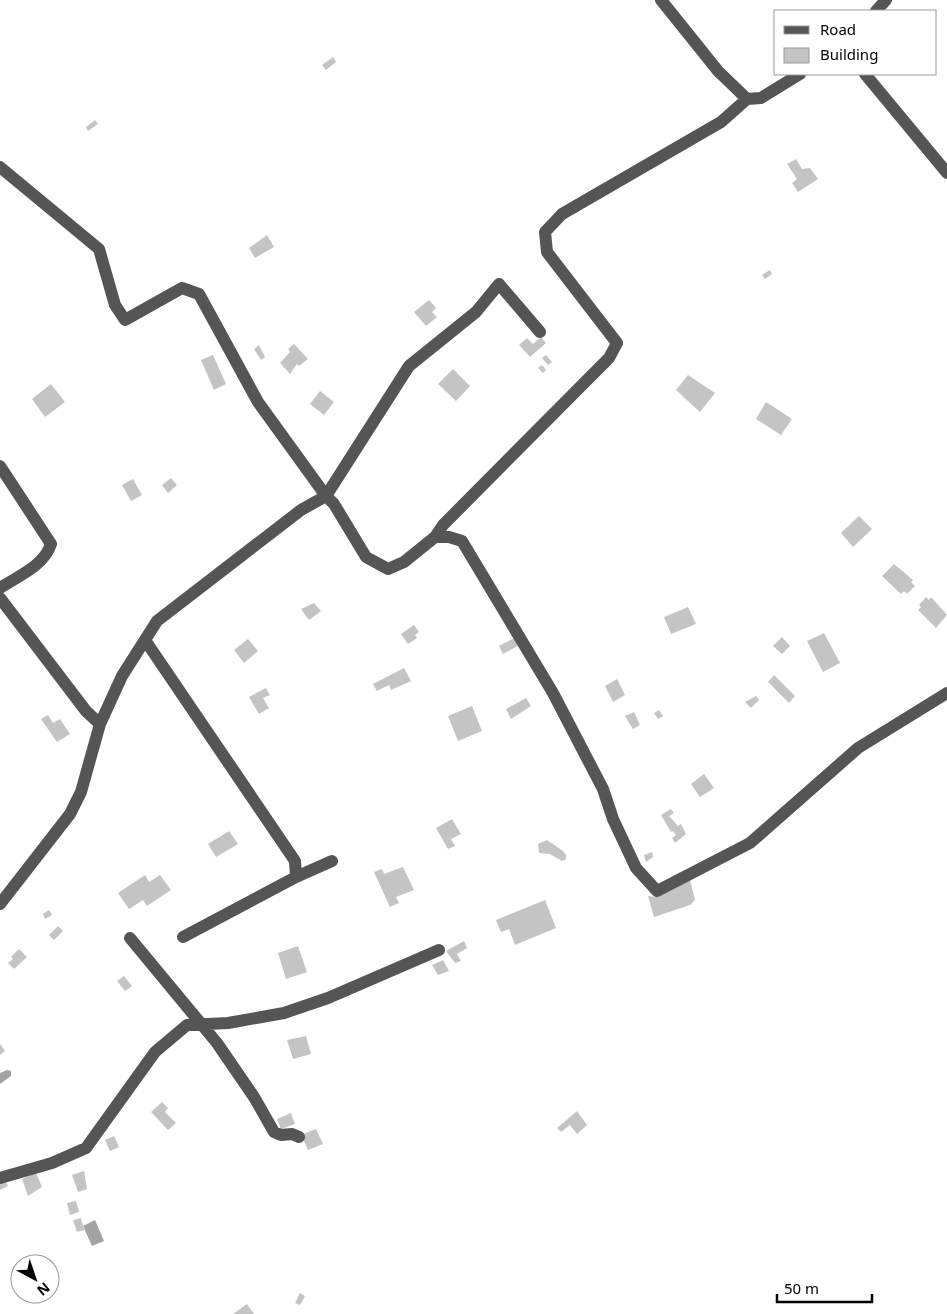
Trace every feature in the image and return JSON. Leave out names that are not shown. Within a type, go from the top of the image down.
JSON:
[{"type":"street","points":[[661,0],[718,71],[747,99]]},
{"type":"street","points":[[877,10],[886,0]]},
{"type":"street","points":[[0,167],[99,249],[115,305],[125,320],[182,288],[199,294],[258,402],[326,496],[334,504],[366,556],[388,569],[404,562],[435,537],[442,525],[609,358],[617,343],[547,252],[544,232],[562,214],[714,126],[747,99],[760,98],[798,75]]},
{"type":"street","points":[[866,75],[947,172]]},
{"type":"street","points":[[0,904],[70,814],[81,792],[100,724],[122,676],[157,621],[301,510],[326,496],[408,366],[476,312],[499,284],[540,332]]},
{"type":"street","points":[[0,466],[51,544],[48,554],[37,564],[0,588]]},
{"type":"street","points":[[435,537],[449,537],[462,541],[550,687],[603,788],[612,819],[636,868],[657,891],[750,843],[858,748],[947,693]]},
{"type":"street","points":[[0,598],[86,711],[100,724]]},
{"type":"street","points":[[145,640],[295,861],[296,877]]},
{"type":"street","points":[[183,937],[296,877],[332,861]]},
{"type":"street","points":[[130,938],[217,1042],[274,1132],[281,1135],[292,1134],[298,1137]]},
{"type":"street","points":[[0,1178],[52,1163],[86,1148],[155,1052],[187,1025],[228,1022],[284,1012],[328,998],[439,950]]},
{"type":"shaded area","points":[[7,1070],[11,1071],[11,1076],[0,1084],[0,1073]]},
{"type":"shaded area","points":[[95,1220],[104,1241],[92,1246],[83,1226]]},
{"type":"building","points":[[333,57],[336,62],[326,70],[322,65]]},
{"type":"building","points":[[95,120],[98,124],[88,131],[86,127]]},
{"type":"building","points":[[796,159],[802,169],[810,168],[818,179],[798,192],[792,183],[797,179],[787,164]]},
{"type":"building","points":[[267,235],[274,247],[255,258],[249,248]]},
{"type":"building","points":[[770,270],[772,274],[765,279],[762,275]]},
{"type":"building","points":[[429,300],[436,308],[432,312],[437,317],[426,326],[414,312]]},
{"type":"building","points":[[541,337],[546,343],[530,357],[519,345],[527,338],[533,344]]},
{"type":"building","points":[[294,344],[308,359],[299,366],[297,364],[290,374],[280,363],[290,352],[288,349]]},
{"type":"building","points":[[259,345],[265,357],[261,360],[254,349]]},
{"type":"building","points":[[213,355],[226,384],[214,390],[201,360]]},
{"type":"building","points":[[546,355],[552,362],[548,365],[542,358]]},
{"type":"building","points":[[542,365],[546,370],[543,373],[538,368]]},
{"type":"building","points":[[453,369],[470,386],[456,401],[438,384]]},
{"type":"building","points":[[688,375],[715,393],[700,412],[676,390]]},
{"type":"building","points":[[51,384],[65,402],[45,417],[32,399]]},
{"type":"building","points":[[320,391],[334,402],[324,415],[310,404]]},
{"type":"building","points":[[766,402],[792,419],[781,435],[756,419]]},
{"type":"building","points":[[171,478],[177,485],[168,493],[162,485]]},
{"type":"building","points":[[133,479],[142,495],[131,501],[122,485]]},
{"type":"building","points":[[859,516],[872,529],[853,547],[841,533]]},
{"type":"building","points":[[894,564],[913,580],[911,582],[915,586],[907,594],[904,591],[901,594],[882,576]]},
{"type":"building","points":[[926,597],[929,600],[931,597],[947,615],[936,628],[918,610],[921,607],[919,605]]},
{"type":"building","points":[[314,603],[321,611],[309,620],[301,609]]},
{"type":"building","points":[[688,607],[696,624],[671,634],[664,617]]},
{"type":"building","points":[[414,625],[419,632],[415,635],[417,638],[408,644],[401,634]]},
{"type":"building","points":[[824,633],[840,663],[823,672],[807,641]]},
{"type":"building","points":[[782,637],[790,646],[782,654],[773,646]]},
{"type":"building","points":[[514,638],[518,646],[503,654],[499,646]]},
{"type":"building","points":[[248,639],[258,651],[244,663],[234,650]]},
{"type":"building","points":[[404,668],[411,681],[391,690],[389,685],[377,691],[373,684]]},
{"type":"building","points":[[774,675],[795,696],[789,703],[768,682]]},
{"type":"building","points":[[617,679],[625,695],[613,702],[605,686]]},
{"type":"building","points":[[266,688],[270,695],[263,698],[269,708],[259,714],[249,697]]},
{"type":"building","points":[[756,696],[759,700],[751,708],[745,702]]},
{"type":"building","points":[[526,698],[531,706],[511,719],[506,709]]},
{"type":"building","points":[[472,706],[482,731],[458,741],[448,716]]},
{"type":"building","points":[[659,710],[663,716],[658,719],[654,713]]},
{"type":"building","points":[[634,712],[640,725],[633,729],[625,716]]},
{"type":"building","points":[[48,715],[53,723],[60,719],[70,734],[57,742],[41,719]]},
{"type":"building","points":[[704,774],[714,788],[700,797],[691,784]]},
{"type":"building","points":[[671,809],[674,813],[669,816],[678,826],[681,824],[686,834],[675,843],[672,838],[676,835],[673,831],[671,832],[661,815]]},
{"type":"building","points":[[452,819],[461,834],[451,839],[455,846],[448,849],[436,828]]},
{"type":"building","points":[[229,831],[238,844],[216,857],[208,844]]},
{"type":"building","points":[[547,840],[563,851],[566,859],[562,861],[550,854],[539,853],[538,844]]},
{"type":"building","points":[[652,852],[653,857],[646,862],[644,855]]},
{"type":"building","points":[[403,867],[414,890],[396,897],[399,903],[390,907],[374,872],[382,869],[384,874]]},
{"type":"building","points":[[145,875],[149,882],[160,875],[171,890],[147,906],[143,900],[129,909],[118,893]]},
{"type":"building","points":[[690,880],[695,900],[690,905],[654,917],[648,896],[657,897]]},
{"type":"building","points":[[545,900],[556,928],[515,945],[509,929],[501,932],[496,920]]},
{"type":"building","points":[[49,910],[52,915],[45,919],[43,914]]},
{"type":"building","points":[[58,926],[63,931],[54,940],[49,935]]},
{"type":"building","points":[[464,941],[467,948],[457,954],[461,961],[455,963],[446,951]]},
{"type":"building","points":[[298,946],[307,972],[286,979],[278,953]]},
{"type":"building","points":[[19,949],[27,957],[14,969],[8,963]]},
{"type":"building","points":[[443,960],[449,971],[438,975],[432,965]]},
{"type":"building","points":[[124,976],[132,986],[125,991],[117,981]]},
{"type":"building","points":[[306,1036],[311,1054],[293,1059],[287,1040]]},
{"type":"building","points":[[0,1044],[5,1051],[0,1055]]},
{"type":"building","points":[[162,1102],[168,1108],[165,1112],[176,1123],[168,1130],[151,1112]]},
{"type":"building","points":[[577,1111],[587,1125],[577,1134],[570,1125],[561,1132],[557,1128]]},
{"type":"building","points":[[291,1113],[295,1124],[281,1129],[277,1119]]},
{"type":"building","points":[[316,1129],[323,1144],[308,1150],[301,1135]]},
{"type":"building","points":[[114,1136],[119,1147],[110,1151],[105,1140]]},
{"type":"building","points":[[84,1171],[87,1189],[78,1192],[72,1175]]},
{"type":"building","points":[[36,1173],[42,1187],[28,1196],[22,1179]]},
{"type":"building","points":[[5,1180],[8,1186],[0,1190],[0,1182]]},
{"type":"building","points":[[76,1201],[79,1212],[70,1215],[67,1203]]},
{"type":"building","points":[[81,1218],[84,1230],[77,1232],[73,1220]]},
{"type":"building","points":[[300,1293],[305,1296],[300,1305],[295,1303]]},
{"type":"building","points":[[247,1304],[254,1314],[233,1314]]}]
